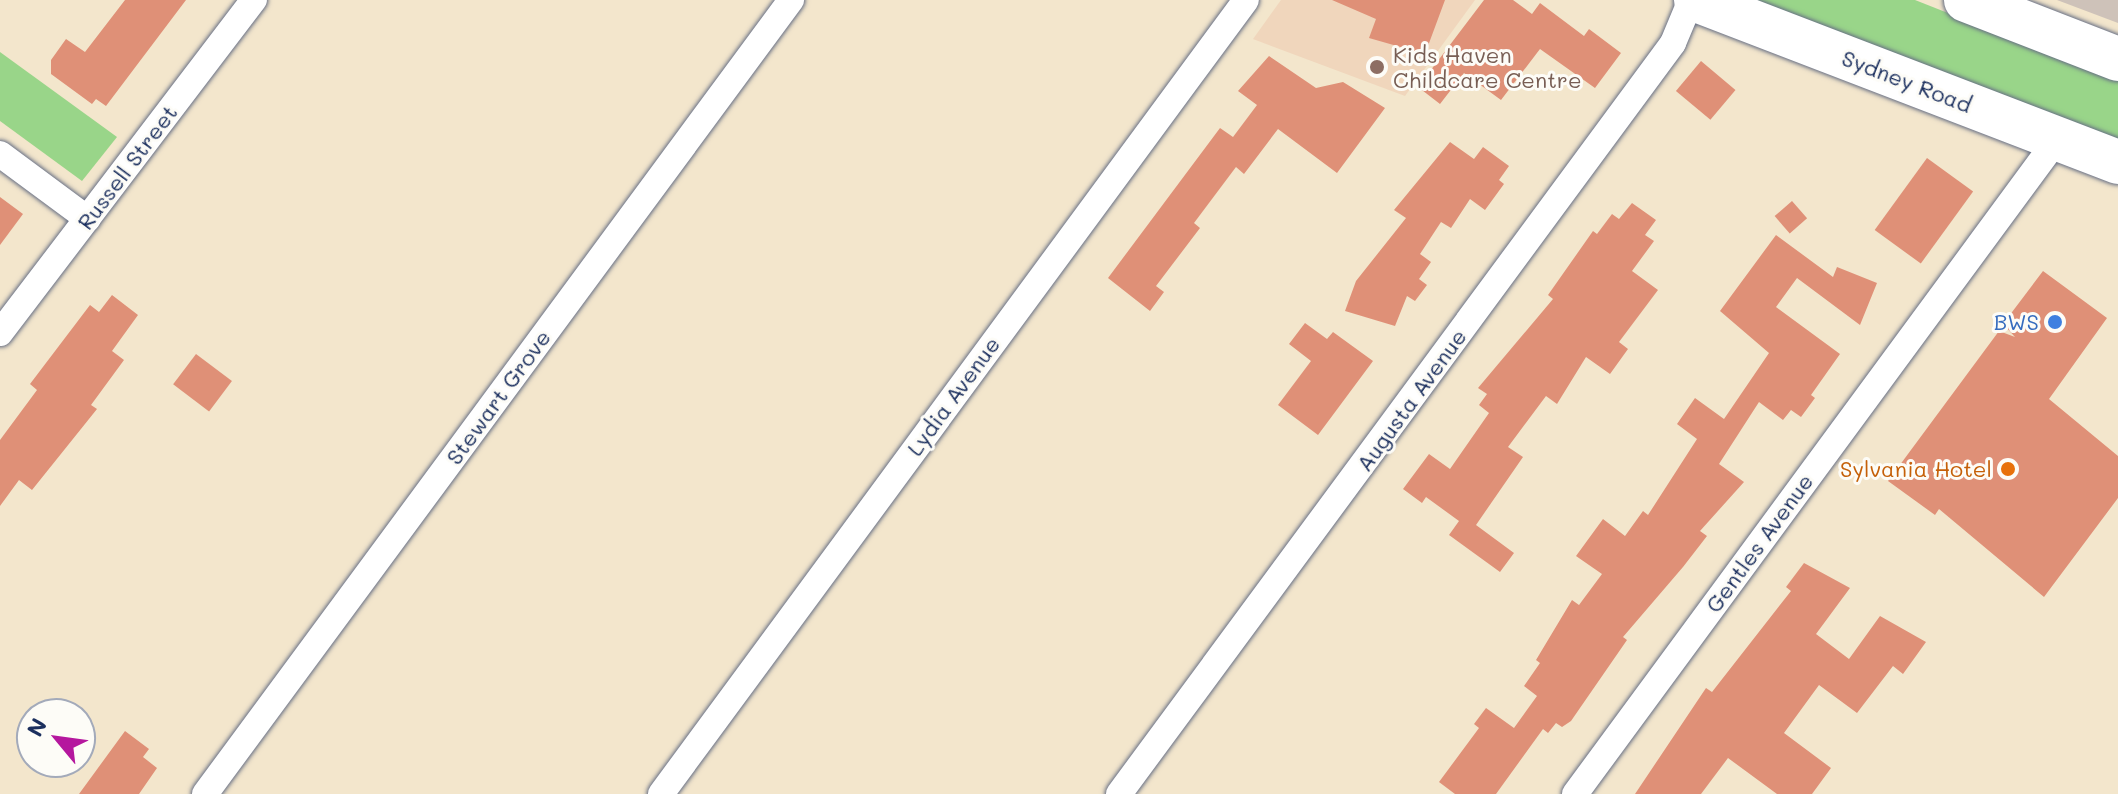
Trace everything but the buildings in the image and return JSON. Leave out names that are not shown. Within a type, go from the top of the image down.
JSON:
[{"type":"highway","name":"Sydney Road","points":[[1693,0],[2118,162]]},
{"type":"highway","points":[[1966,0],[2118,59]]},
{"type":"street","name":"Russell Street","points":[[0,333],[254,0]]},
{"type":"street","name":"Stewart Grove","points":[[205,794],[791,0]]},
{"type":"street","name":"Lydia Avenue","points":[[661,794],[1246,0]]},
{"type":"street","name":"Augusta Avenue","points":[[1119,794],[1673,43],[1693,0]]},
{"type":"street","name":"Gentles Avenue","points":[[1575,794],[2058,138]]},
{"type":"street","points":[[0,154],[88,219]]},
{"type":"shaded area","name":"Kids Haven Childcare Centre","points":[[1281,0],[1475,0],[1405,96],[1253,39]]},
{"type":"shaded area","points":[[2057,0],[2118,0],[2118,23]]},
{"type":"green space","points":[[1754,0],[1915,0],[2118,80],[2118,141]]},
{"type":"green space","points":[[0,52],[117,137],[82,181],[0,121]]},
{"type":"place","name":"Kids Haven Childcare Centre","points":[[1377,67]]},
{"type":"place","name":"BWS","points":[[2055,322]]},
{"type":"place","name":"Sylvania Hotel","points":[[2008,469]]}]
